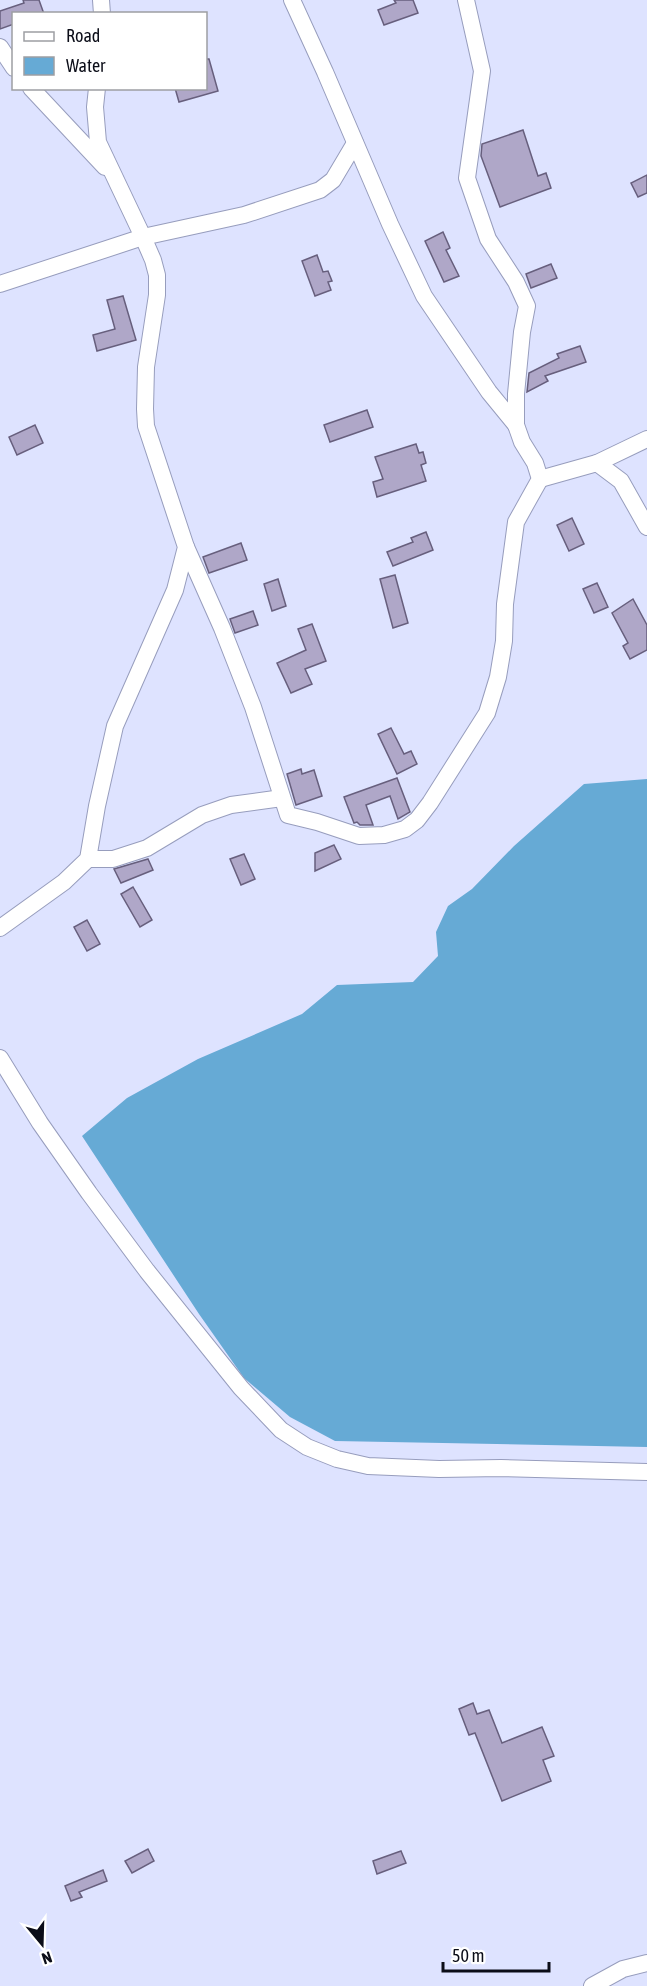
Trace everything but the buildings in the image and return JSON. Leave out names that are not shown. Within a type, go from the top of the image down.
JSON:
[{"type":"street","points":[[292,0],[424,296],[489,392],[516,425]]},
{"type":"street","points":[[466,0],[482,71],[467,178],[488,239],[516,282],[527,306],[516,394],[516,425],[522,442],[535,463],[540,479]]},
{"type":"street","points":[[0,47],[12,65]]},
{"type":"street","points":[[33,90],[114,176]]},
{"type":"street","points":[[97,90],[94,107],[98,142],[143,237],[157,275],[157,295],[146,367],[146,426],[186,547],[222,628],[253,707],[288,815],[359,836],[384,835],[405,830],[417,820],[487,714],[498,677],[504,641],[505,604],[516,522],[540,479],[597,463],[647,439]]},
{"type":"street","points":[[0,284],[143,237],[244,215],[320,190],[333,180],[355,143]]},
{"type":"street","points":[[597,463],[621,481],[647,527]]},
{"type":"street","points":[[0,928],[64,882],[88,859],[115,726],[175,590],[186,547]]},
{"type":"street","points":[[88,859],[113,859],[147,848],[202,815],[231,805],[282,798]]},
{"type":"street","points":[[0,1058],[70,1167],[147,1271],[241,1388],[281,1430],[307,1447],[368,1466],[647,1472]]},
{"type":"street","points":[[592,1986],[623,1969],[647,1964]]},
{"type":"water","points":[[647,779],[647,1447],[335,1441],[290,1417],[244,1378],[82,1136],[127,1098],[198,1059],[302,1014],[337,985],[413,982],[438,956],[436,932],[448,906],[472,889],[514,846],[584,784]]}]
